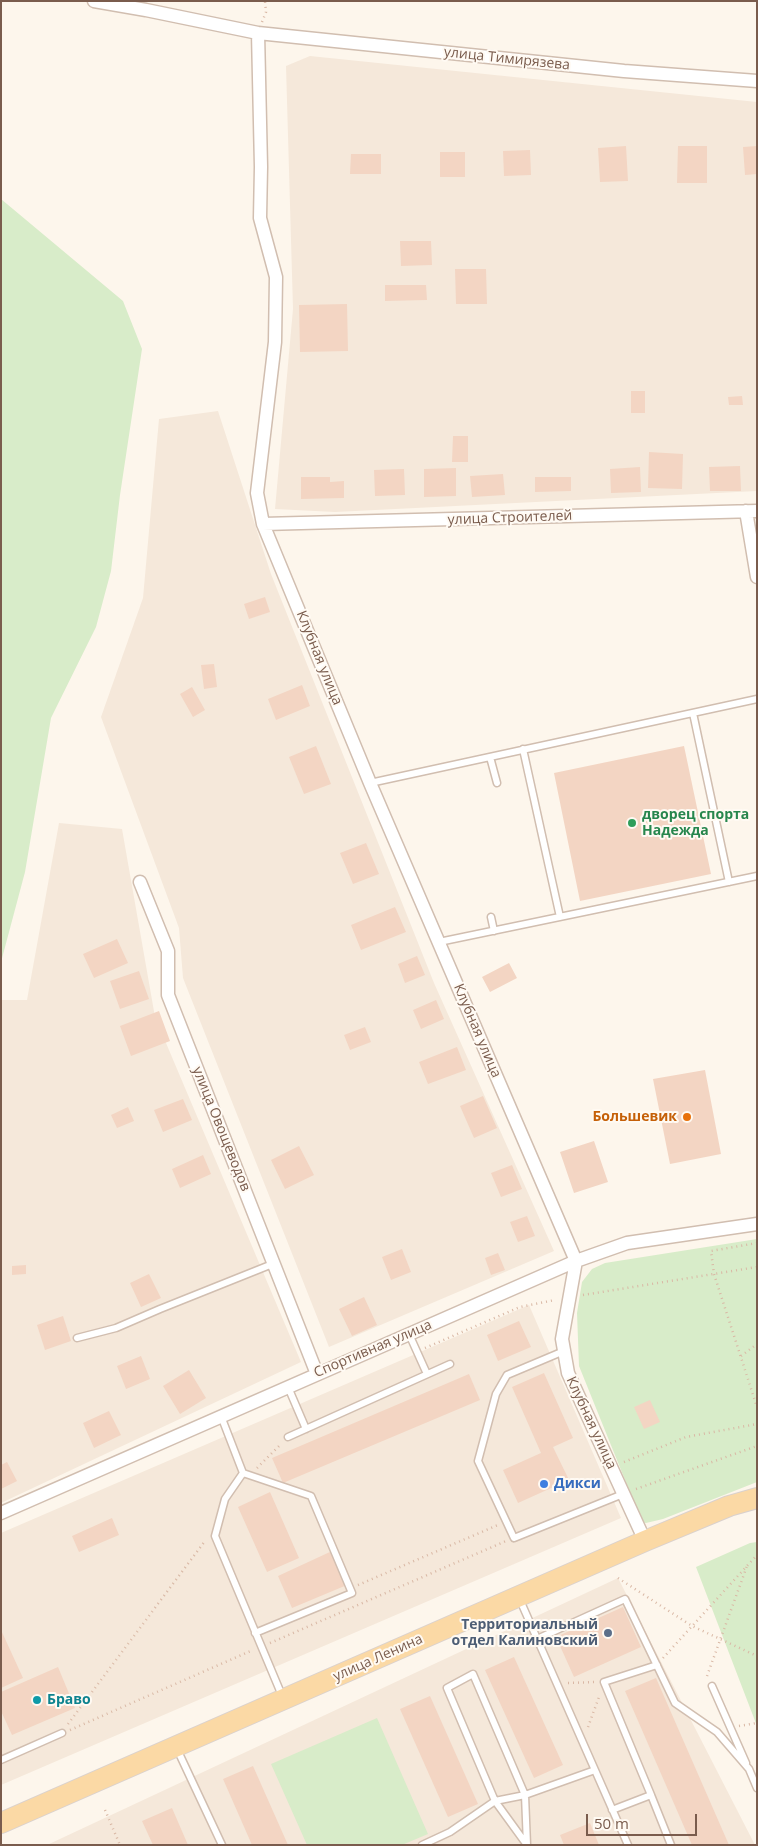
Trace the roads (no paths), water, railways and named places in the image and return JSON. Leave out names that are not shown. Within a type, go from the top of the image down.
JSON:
[{"type":"main road","name":"улица Ленина","points":[[1,1823],[645,1541],[729,1506],[757,1498]]},
{"type":"street","name":"улица Тимирязева","points":[[94,1],[258,33],[624,71],[757,81]]},
{"type":"street","name":"Клубная улица","points":[[258,33],[261,167],[260,218],[276,277],[275,342],[257,493],[263,524],[370,782],[576,1261],[562,1339],[568,1373],[645,1541]]},
{"type":"street","name":"улица Строителей","points":[[263,524],[751,511]]},
{"type":"street","points":[[751,511],[757,577]]},
{"type":"street","name":"улица Овощеводов","points":[[140,882],[168,950],[168,995],[275,1263],[317,1374]]},
{"type":"street","name":"Спортивная улица","points":[[1,1513],[576,1261],[627,1243],[757,1224]]},
{"type":"lane","points":[[370,782],[757,699]]},
{"type":"lane","points":[[693,713],[729,882]]},
{"type":"lane","points":[[523,750],[560,917]]},
{"type":"lane","points":[[490,757],[497,782]]},
{"type":"lane","points":[[439,942],[757,876]]},
{"type":"lane","points":[[491,917],[494,931]]},
{"type":"lane","points":[[76,1338],[116,1328],[275,1263]]},
{"type":"lane","points":[[409,1334],[426,1374]]},
{"type":"lane","points":[[564,1352],[508,1375],[496,1394],[478,1461],[514,1538],[623,1494]]},
{"type":"lane","points":[[288,1437],[450,1364]]},
{"type":"lane","points":[[288,1387],[306,1429]]},
{"type":"lane","points":[[221,1416],[246,1474],[311,1496],[352,1593],[255,1633]]},
{"type":"lane","points":[[246,1474],[224,1499],[215,1536],[284,1699]]},
{"type":"lane","points":[[518,1596],[628,1845]]},
{"type":"lane","points":[[537,1639],[624,1599],[675,1703],[717,1732],[748,1769]]},
{"type":"lane","points":[[657,1665],[604,1682],[671,1845]]},
{"type":"lane","points":[[473,1674],[525,1795],[527,1845],[495,1801],[447,1688],[473,1674]]},
{"type":"lane","points":[[712,1686],[757,1788]]},
{"type":"lane","points":[[1,1760],[62,1733]]},
{"type":"lane","points":[[176,1747],[222,1845]]},
{"type":"lane","points":[[422,1845],[450,1832],[495,1801],[525,1795],[595,1770]]},
{"type":"lane","points":[[612,1810],[651,1795]]},
{"type":"place","name":"дворец спорта Надежда","points":[[632,823]]},
{"type":"place","name":"Большевик","points":[[687,1117]]},
{"type":"place","name":"Дикси","points":[[544,1484]]},
{"type":"place","name":"Территориальный отдел Калиновский","points":[[608,1633]]},
{"type":"place","name":"Браво","points":[[37,1700]]}]
